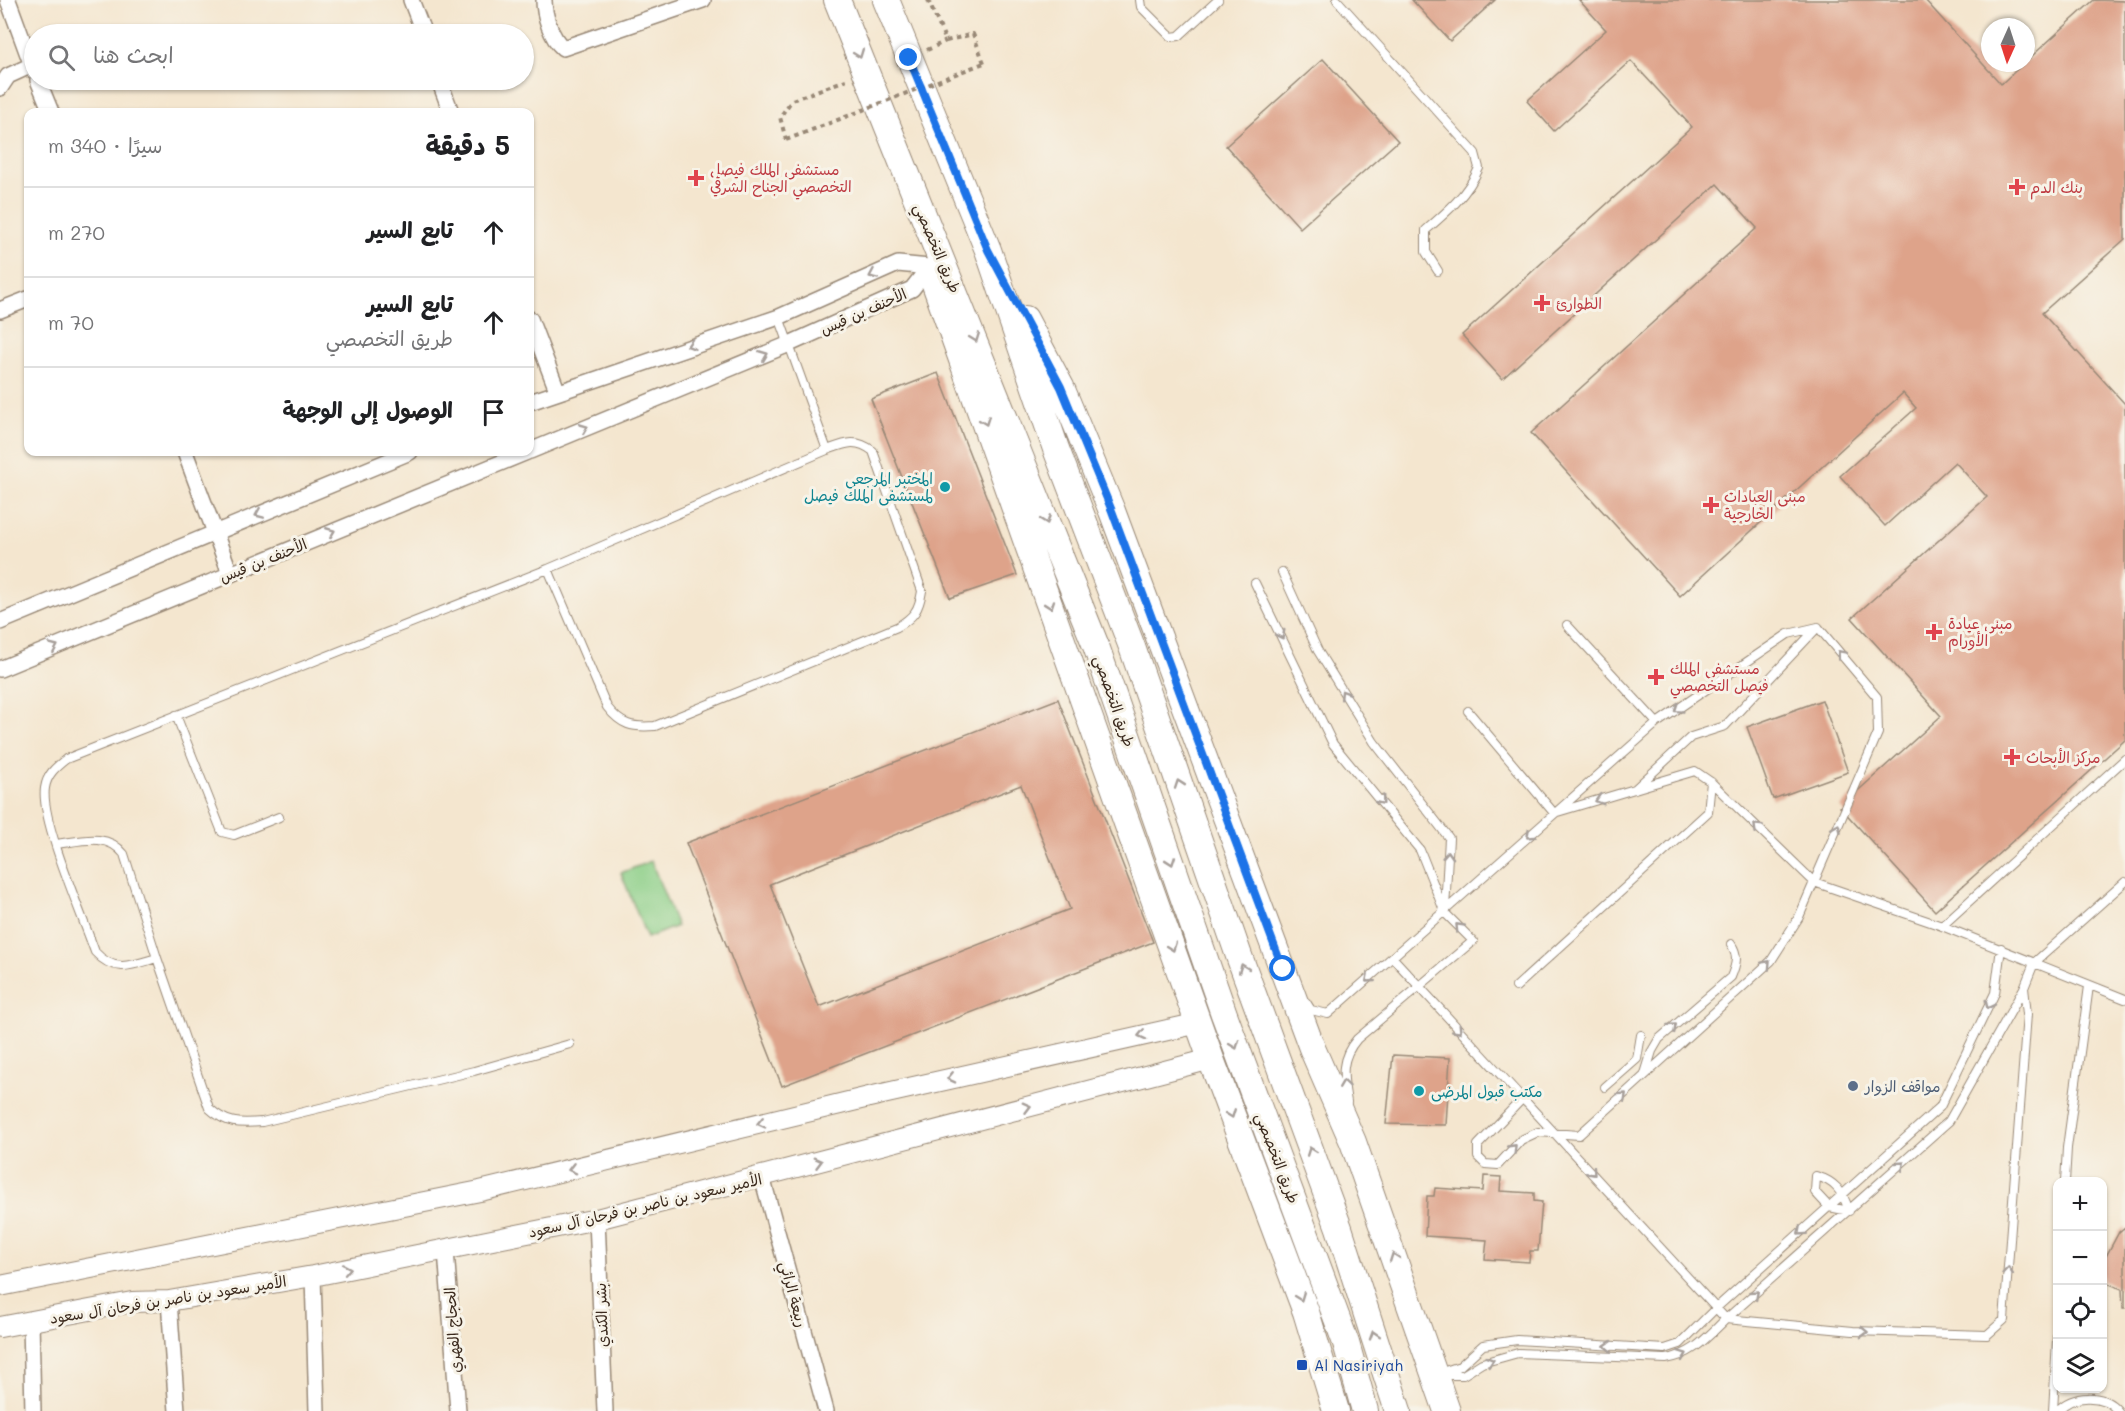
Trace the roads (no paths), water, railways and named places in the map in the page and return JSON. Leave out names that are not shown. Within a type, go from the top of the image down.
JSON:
[{"type":"main road","name":"طريق التخصصي","points":[[837,0],[894,145],[953,284],[1096,646],[1224,1014],[1346,1343],[1365,1411]]},
{"type":"main road","points":[[886,0],[988,250],[1056,448],[1132,647],[1239,956],[1339,1228],[1398,1411]]},
{"type":"main road","points":[[894,145],[929,267],[1198,1023],[1306,1312],[1336,1411]]},
{"type":"main road","points":[[988,250],[1061,387],[1112,511],[1312,1048],[1353,1142],[1447,1411]]},
{"type":"street","points":[[8,0],[24,43]]},
{"type":"street","points":[[411,0],[420,24]]},
{"type":"street","points":[[544,0],[544,9],[557,43],[563,48],[703,0]]},
{"type":"street","points":[[3,77],[24,74]]},
{"type":"street","points":[[42,90],[49,108]]},
{"type":"street","points":[[443,90],[450,108]]},
{"type":"street","name":"الأحنف بن قيس","points":[[534,400],[558,390],[779,316],[898,264],[929,267]]},
{"type":"street","name":"الأحنف بن قيس","points":[[534,449],[787,345],[912,290],[929,267]]},
{"type":"street","points":[[0,310],[24,301]]},
{"type":"street","points":[[534,330],[558,390]]},
{"type":"street","points":[[187,456],[217,532],[230,573]]},
{"type":"street","points":[[0,622],[400,456]]},
{"type":"street","name":"الأحنف بن قيس","points":[[0,669],[516,456]]},
{"type":"street","points":[[0,1286],[480,1191],[869,1097],[1198,1023]]},
{"type":"street","name":"الأمير سعود بن ناصر بن فرحان آل سعود","points":[[0,1327],[132,1302],[169,1301],[313,1276],[597,1219],[1211,1059]]},
{"type":"street","name":"ربيعة الرائي","points":[[762,1177],[826,1411]]},
{"type":"street","name":"بشر الكندي","points":[[597,1219],[605,1411]]},
{"type":"street","name":"الحجاج الفهري","points":[[446,1250],[458,1411]]},
{"type":"street","points":[[313,1276],[317,1411]]},
{"type":"street","points":[[169,1301],[177,1411]]},
{"type":"street","points":[[31,1321],[33,1411]]},
{"type":"lane","points":[[1140,0],[1141,8],[1171,37],[1179,36],[1218,0]]},
{"type":"lane","points":[[1336,0],[1475,153],[1479,168],[1473,183],[1451,209],[1426,230],[1426,252],[1438,272]]},
{"type":"lane","points":[[779,316],[787,345],[827,450]]},
{"type":"lane","points":[[157,958],[116,966],[95,952],[46,811],[45,788],[51,772],[66,759],[548,569],[848,441],[861,442],[873,451],[922,591],[920,606],[913,618],[897,627],[655,726],[635,727],[618,721],[607,707],[548,569]]},
{"type":"lane","points":[[1282,572],[1318,651],[1374,742],[1449,838],[1445,913]]},
{"type":"lane","points":[[1255,583],[1333,744],[1420,850],[1445,913],[1473,941],[1357,1039],[1346,1052],[1342,1076],[1353,1142]]},
{"type":"lane","points":[[1567,625],[1658,723]]},
{"type":"lane","points":[[1283,969],[1311,1010],[1328,1014],[1658,723],[1788,634],[1818,627]]},
{"type":"lane","points":[[1634,790],[1691,737],[1725,726],[1818,627]]},
{"type":"lane","points":[[1523,1098],[1478,1145],[1478,1157],[1485,1164],[1498,1165],[1521,1140],[1538,1132],[1579,1135],[1771,962],[1799,917],[1878,733],[1877,697],[1818,627]]},
{"type":"lane","points":[[1468,711],[1554,813]]},
{"type":"lane","points":[[176,716],[222,832],[234,835],[279,817]]},
{"type":"lane","points":[[1942,926],[2125,759]]},
{"type":"lane","points":[[1554,813],[1695,771],[1711,782],[1814,882],[2001,948],[2125,999]]},
{"type":"lane","points":[[1516,987],[1708,812],[1711,782]]},
{"type":"lane","points":[[56,844],[106,840],[117,844],[124,854],[208,1108],[220,1118],[237,1124],[262,1122],[452,1077],[570,1044]]},
{"type":"lane","points":[[1435,1374],[1463,1375],[1482,1364],[1518,1353],[1666,1359],[1691,1352],[1949,1121],[2024,988],[2034,963],[2125,882]]},
{"type":"lane","points":[[1645,1076],[1652,1051],[1659,1039],[1731,977],[1737,963],[1731,944]]},
{"type":"lane","points":[[1435,1374],[1460,1366],[1483,1345],[1517,1340],[1665,1348],[1680,1344],[1715,1309],[1844,1196],[1940,1107],[1995,993],[2001,948]]},
{"type":"lane","points":[[1393,958],[1418,988],[1559,1135],[1726,1319],[1852,1331],[1987,1335],[2004,1320],[2027,1014],[2024,988]]},
{"type":"lane","points":[[2065,1177],[2067,1148],[2089,986]]},
{"type":"lane","points":[[1605,1087],[1637,1059],[1641,1035]]},
{"type":"lane","points":[[1816,1176],[1830,1179],[1844,1196],[1849,1211],[1829,1207],[1815,1192],[1816,1176]]},
{"type":"lane","points":[[2055,1411],[2057,1339]]},
{"type":"lane","points":[[2055,1411],[2073,1400],[2086,1397],[2101,1400],[2118,1411]]},
{"type":"place","name":"مستشفى الملك فيصل التخصصي الجناح الشرقي","points":[[696,178]]},
{"type":"place","name":"بنك الدم","points":[[2017,187]]},
{"type":"place","name":"الطوارئ","points":[[1542,303]]},
{"type":"place","name":"المختبر المرجعي لمستشفى الملك فيصل","points":[[945,487]]},
{"type":"place","name":"مبنى العيادات الخارجية","points":[[1711,505]]},
{"type":"place","name":"مبنى عيادة الأورام","points":[[1934,632]]},
{"type":"place","name":"مستشفى الملك فيصل التخصصي","points":[[1656,677]]},
{"type":"place","name":"مركز الأبحاث","points":[[2012,757]]},
{"type":"place","name":"مواقف الزوار","points":[[1853,1086]]},
{"type":"place","name":"مكتب قبول المرضى","points":[[1419,1091]]},
{"type":"place","name":"Al Nasiriyah","points":[[1302,1365]]}]
